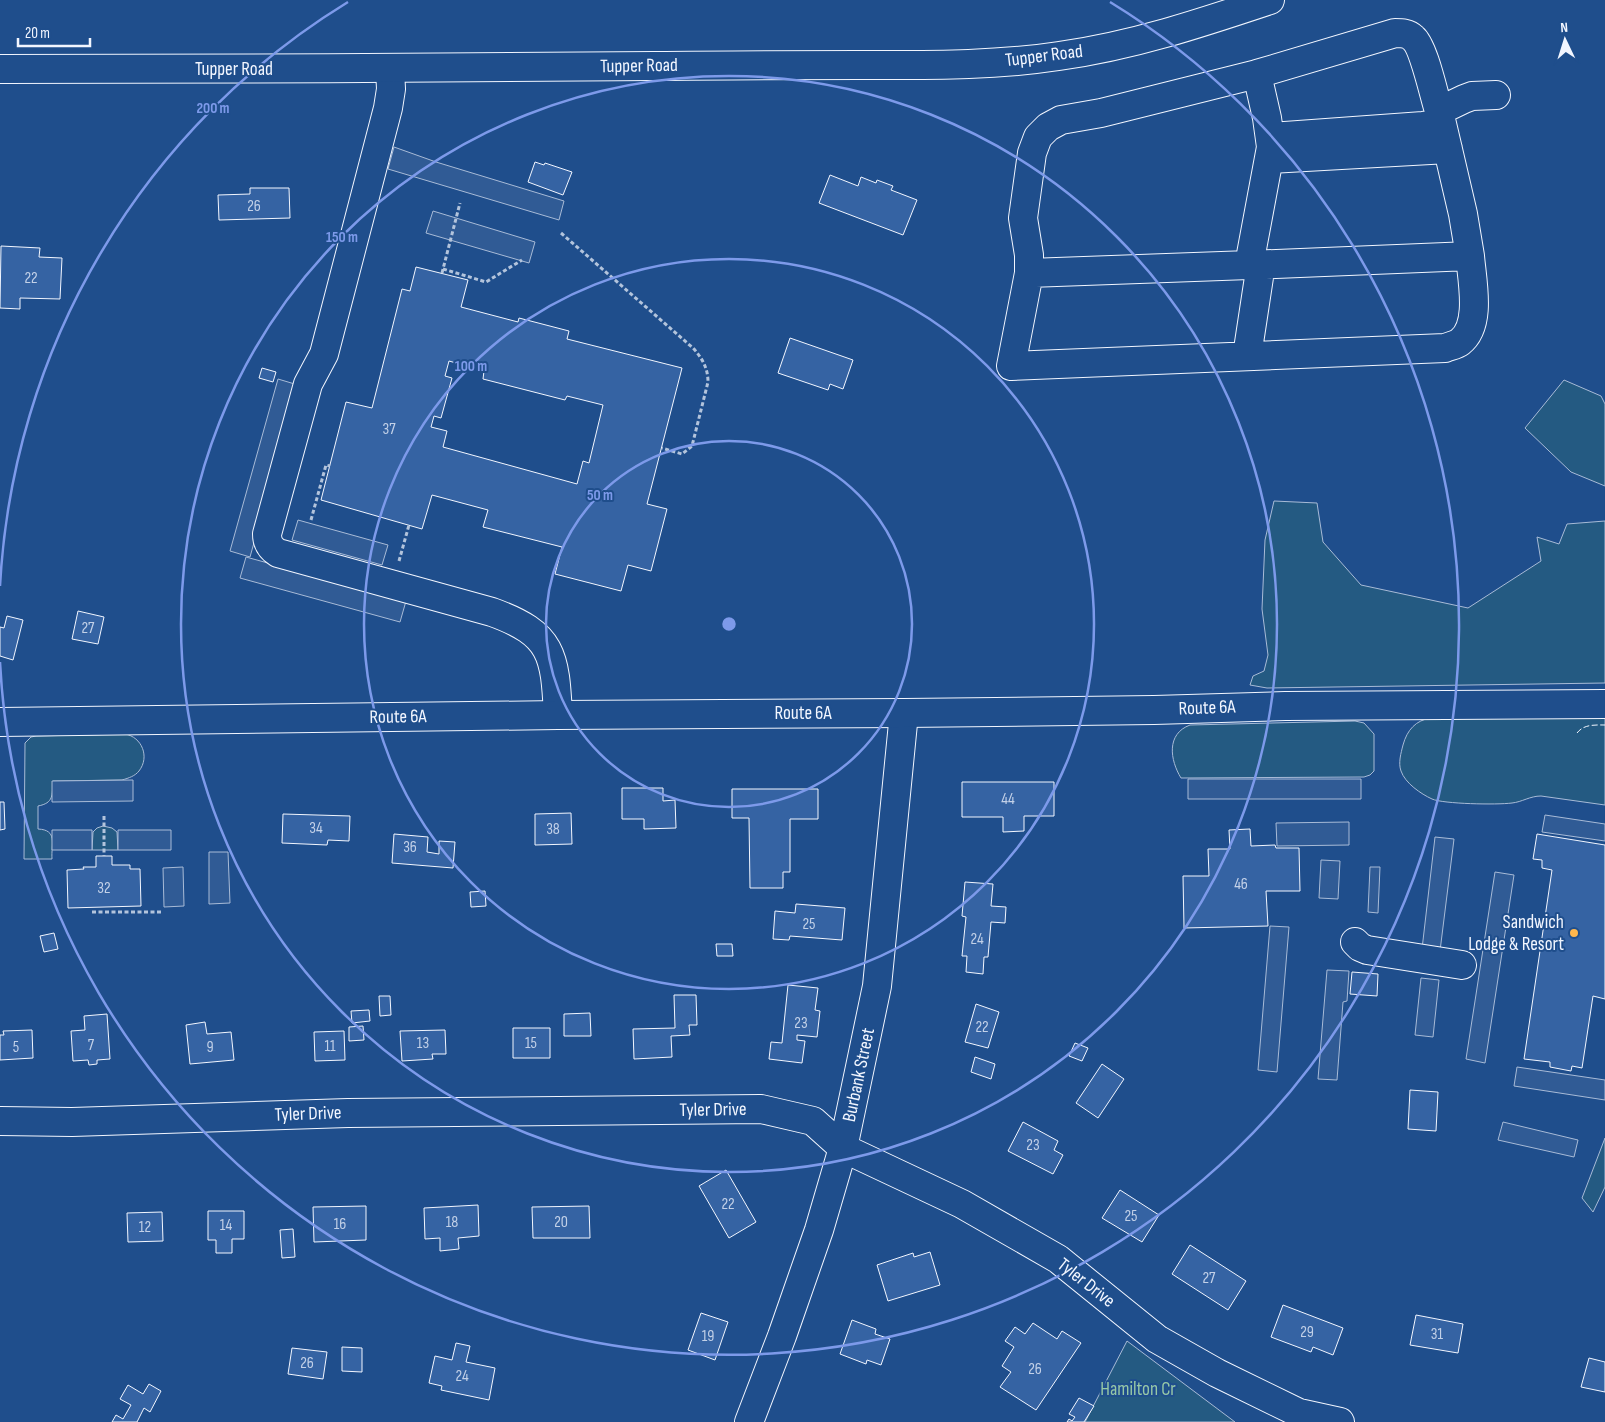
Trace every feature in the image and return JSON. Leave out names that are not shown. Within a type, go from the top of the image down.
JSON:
[{"type":"main road","name":"Tupper Road","points":[[0,69],[390,69],[989,63],[1060,56],[1129,43],[1178,30],[1270,0]]},
{"type":"main road","points":[[1395,33],[1405,33],[1414,38],[1421,49],[1440,115],[1463,214],[1470,256],[1473,321],[1468,333],[1459,343],[1445,348],[1011,366],[1029,273],[1029,255],[1023,218],[1032,153],[1038,137],[1048,126],[1061,120],[1101,114],[1257,74],[1395,33]]},
{"type":"main road","points":[[390,69],[390,99],[371,178],[324,354],[308,384],[267,534],[267,541],[278,554],[492,612],[517,622],[542,641],[549,652],[554,666],[558,715]]},
{"type":"main road","points":[[1247,356],[1255,265],[1270,148],[1257,74]]},
{"type":"main road","points":[[1270,148],[1431,125],[1440,115],[1464,99],[1472,96],[1496,95]]},
{"type":"main road","points":[[1270,148],[1448,149]]},
{"type":"main road","points":[[1029,273],[1470,256]]},
{"type":"main road","name":"Route 6A","points":[[0,722],[1154,710],[1285,706],[1605,704]]},
{"type":"main road","name":"Burbank Street","points":[[749,1422],[782,1336],[819,1230],[843,1148],[878,986],[904,713]]},
{"type":"main road","points":[[1355,942],[1367,950],[1462,964]]},
{"type":"main road","name":"Tyler Drive","points":[[0,1121],[72,1122],[348,1113],[761,1109],[813,1121],[843,1148],[962,1204],[1058,1259],[1157,1339],[1217,1374],[1299,1413],[1340,1422]]},
{"type":"path","points":[[460,203],[442,271],[486,282],[522,260]]},
{"type":"path","points":[[561,233],[692,348],[705,364],[708,382],[692,446],[682,454],[662,448]]},
{"type":"path","points":[[311,520],[326,465],[330,466]]},
{"type":"path","points":[[392,585],[409,525]]},
{"type":"path","points":[[104,816],[104,856]]},
{"type":"path","points":[[92,912],[161,912]]},
{"type":"green space","points":[[1564,380],[1601,396],[1605,404],[1605,486],[1571,472],[1525,428]]},
{"type":"green space","points":[[1274,501],[1317,503],[1323,542],[1361,585],[1468,608],[1541,561],[1537,537],[1559,544],[1567,524],[1605,521],[1605,683],[1267,688],[1250,685],[1253,676],[1264,671],[1268,655],[1262,609],[1265,540]]},
{"type":"green space","points":[[1605,717],[1605,805],[1541,796],[1505,804],[1470,804],[1438,801],[1414,788],[1406,780],[1400,768],[1403,745],[1407,735],[1417,723],[1426,719]]},
{"type":"green space","points":[[1355,721],[1364,723],[1374,734],[1374,771],[1364,777],[1181,778],[1174,763],[1172,748],[1174,741],[1182,729],[1190,725]]},
{"type":"green space","points":[[125,734],[136,739],[142,748],[144,760],[139,771],[132,777],[122,780],[53,781],[50,800],[38,806],[38,829],[44,830],[51,835],[52,859],[24,859],[25,743],[31,737],[36,736]]},
{"type":"green space","points":[[103,826],[112,828],[117,832],[118,850],[92,850],[93,832]]},
{"type":"green space","points":[[1605,1138],[1605,1187],[1593,1212],[1582,1198]]},
{"type":"green space","name":"Hamilton Cr","points":[[1127,1341],[1235,1422],[1085,1422]]},
{"type":"shaded area","points":[[394,147],[436,162],[564,201],[559,220],[388,169]]},
{"type":"shaded area","points":[[433,211],[535,242],[529,263],[426,233]]},
{"type":"shaded area","points":[[278,379],[298,385],[250,557],[230,551]]},
{"type":"shaded area","points":[[298,520],[388,545],[382,565],[292,540]]},
{"type":"shaded area","points":[[246,557],[406,601],[400,622],[240,578]]},
{"type":"shaded area","points":[[1188,779],[1361,779],[1361,799],[1188,799]]},
{"type":"shaded area","points":[[133,780],[133,801],[52,802],[52,781]]},
{"type":"shaded area","points":[[1545,815],[1605,824],[1605,841],[1542,832]]},
{"type":"shaded area","points":[[1349,822],[1349,845],[1277,846],[1276,823]]},
{"type":"shaded area","points":[[52,830],[92,830],[92,850],[52,850]]},
{"type":"shaded area","points":[[118,830],[171,830],[171,850],[118,850]]},
{"type":"shaded area","points":[[1435,837],[1454,839],[1440,951],[1422,949]]},
{"type":"shaded area","points":[[209,852],[228,852],[230,903],[209,904]]},
{"type":"shaded area","points":[[1321,860],[1340,861],[1338,899],[1319,898]]},
{"type":"shaded area","points":[[183,867],[184,906],[164,907],[163,868]]},
{"type":"shaded area","points":[[1370,867],[1380,867],[1378,913],[1368,912]]},
{"type":"shaded area","points":[[1495,872],[1514,875],[1485,1063],[1466,1059]]},
{"type":"shaded area","points":[[1270,926],[1289,927],[1277,1072],[1258,1070]]},
{"type":"shaded area","points":[[1327,970],[1349,971],[1347,1001],[1343,1002],[1337,1080],[1318,1079]]},
{"type":"shaded area","points":[[1421,978],[1439,980],[1433,1037],[1415,1035]]},
{"type":"shaded area","points":[[1517,1067],[1605,1080],[1605,1100],[1514,1086]]},
{"type":"shaded area","points":[[1503,1122],[1578,1140],[1574,1157],[1498,1140]]},
{"type":"building","points":[[535,162],[544,165],[545,163],[572,172],[563,195],[528,182]]},
{"type":"building","points":[[830,175],[858,186],[861,177],[876,183],[877,180],[893,186],[891,190],[917,200],[903,235],[819,203]]},
{"type":"building","points":[[250,188],[289,188],[290,218],[219,220],[218,195],[250,194]]},
{"type":"building","points":[[1,246],[40,248],[39,257],[62,258],[60,299],[20,298],[20,309],[0,308]]},
{"type":"building","points":[[416,267],[468,280],[461,307],[518,322],[519,318],[569,331],[567,339],[682,368],[647,504],[667,509],[651,571],[628,565],[621,591],[555,574],[562,547],[483,527],[488,510],[432,495],[422,529],[321,500],[346,402],[372,408],[402,289],[410,291]],"holes":[[[449,361],[484,371],[483,379],[565,400],[567,396],[603,405],[589,463],[583,461],[577,484],[443,447],[447,431],[431,427],[434,416],[441,418],[452,378],[445,376]]]},
{"type":"building","points":[[790,338],[853,360],[843,389],[830,384],[828,390],[778,373]]},
{"type":"building","points":[[262,368],[276,372],[273,382],[259,378]]},
{"type":"building","points":[[78,611],[104,617],[98,644],[72,639]]},
{"type":"building","points":[[7,616],[23,620],[13,660],[0,656],[0,627],[4,628]]},
{"type":"building","points":[[962,782],[1054,782],[1054,816],[1024,816],[1024,831],[1003,832],[1003,817],[962,817]]},
{"type":"building","points":[[622,788],[663,788],[663,801],[675,800],[676,828],[644,829],[644,819],[622,819]]},
{"type":"building","points":[[732,789],[818,789],[818,819],[790,819],[790,872],[783,872],[783,888],[750,888],[749,818],[732,818]]},
{"type":"building","points":[[0,802],[4,802],[5,829],[0,830]]},
{"type":"building","points":[[571,813],[572,844],[535,845],[535,814]]},
{"type":"building","points":[[283,814],[350,816],[349,841],[328,840],[327,845],[282,843]]},
{"type":"building","points":[[1250,829],[1251,846],[1275,845],[1276,848],[1299,848],[1300,891],[1266,891],[1268,926],[1184,928],[1183,876],[1209,876],[1208,849],[1230,849],[1229,830]]},
{"type":"building","points":[[394,834],[428,837],[427,852],[439,854],[439,841],[455,842],[453,868],[392,863]]},
{"type":"building","name":"Sandwich Lodge & Resort","points":[[1537,834],[1605,845],[1605,999],[1593,996],[1582,1068],[1572,1066],[1571,1071],[1550,1067],[1550,1062],[1524,1059],[1552,870],[1542,868],[1542,860],[1533,859]]},
{"type":"building","points":[[96,856],[112,856],[112,865],[130,865],[130,869],[140,869],[141,906],[68,908],[67,870],[96,867]]},
{"type":"building","points":[[965,882],[993,884],[991,906],[1006,907],[1005,923],[991,922],[988,957],[984,957],[983,974],[966,972],[967,956],[962,956],[966,917],[962,916]]},
{"type":"building","points":[[485,891],[486,906],[471,907],[470,892]]},
{"type":"building","points":[[796,904],[845,908],[842,940],[790,936],[789,940],[773,939],[775,911],[795,913]]},
{"type":"building","points":[[54,933],[58,949],[44,952],[40,936]]},
{"type":"building","points":[[716,944],[732,944],[733,956],[717,956]]},
{"type":"building","points":[[1352,972],[1378,974],[1377,996],[1350,994]]},
{"type":"building","points":[[788,985],[818,988],[815,1010],[820,1011],[817,1037],[797,1035],[797,1040],[805,1041],[802,1063],[769,1059],[771,1042],[782,1043]]},
{"type":"building","points":[[674,995],[696,995],[697,1025],[689,1025],[690,1035],[671,1036],[672,1057],[634,1059],[633,1029],[675,1028]]},
{"type":"building","points":[[379,996],[390,996],[391,1015],[380,1016]]},
{"type":"building","points":[[976,1004],[999,1012],[988,1048],[965,1042]]},
{"type":"building","points":[[369,1010],[370,1021],[352,1023],[351,1011]]},
{"type":"building","points":[[590,1013],[591,1036],[564,1036],[564,1014]]},
{"type":"building","points":[[107,1014],[110,1059],[97,1060],[97,1064],[89,1065],[88,1060],[73,1061],[71,1031],[85,1030],[84,1016]]},
{"type":"building","points":[[205,1022],[207,1034],[231,1032],[234,1060],[190,1064],[186,1025]]},
{"type":"building","points":[[363,1026],[364,1040],[349,1041],[349,1027]]},
{"type":"building","points":[[513,1028],[550,1028],[550,1058],[513,1058]]},
{"type":"building","points":[[32,1030],[33,1058],[0,1060],[0,1035],[4,1035],[3,1031]]},
{"type":"building","points":[[445,1030],[446,1054],[432,1054],[433,1059],[402,1061],[400,1031]]},
{"type":"building","points":[[344,1031],[345,1060],[315,1061],[314,1032]]},
{"type":"building","points":[[1075,1043],[1088,1048],[1082,1061],[1069,1056]]},
{"type":"building","points":[[975,1057],[995,1064],[991,1079],[971,1072]]},
{"type":"building","points":[[1102,1064],[1124,1079],[1098,1118],[1076,1103]]},
{"type":"building","points":[[1410,1090],[1438,1092],[1436,1131],[1408,1129]]},
{"type":"building","points":[[1023,1122],[1058,1141],[1054,1150],[1063,1155],[1053,1174],[1008,1151]]},
{"type":"building","points":[[726,1170],[756,1222],[729,1238],[699,1186]]},
{"type":"building","points":[[1120,1190],[1159,1215],[1142,1242],[1102,1218]]},
{"type":"building","points":[[478,1205],[479,1236],[458,1238],[459,1249],[440,1251],[440,1238],[425,1239],[424,1208]]},
{"type":"building","points":[[366,1206],[366,1240],[314,1242],[313,1207]]},
{"type":"building","points":[[589,1206],[590,1238],[533,1238],[532,1207]]},
{"type":"building","points":[[208,1211],[244,1211],[244,1239],[232,1239],[232,1253],[216,1253],[216,1240],[208,1240]]},
{"type":"building","points":[[162,1212],[163,1241],[128,1242],[127,1213]]},
{"type":"building","points":[[293,1229],[295,1257],[282,1258],[280,1230]]},
{"type":"building","points":[[1190,1245],[1246,1281],[1228,1310],[1172,1274]]},
{"type":"building","points":[[930,1252],[940,1285],[888,1301],[877,1265],[913,1253],[914,1257]]},
{"type":"building","points":[[1283,1305],[1343,1328],[1333,1355],[1313,1347],[1311,1352],[1271,1337]]},
{"type":"building","points":[[701,1313],[728,1322],[715,1360],[688,1350]]},
{"type":"building","points":[[1416,1315],[1463,1324],[1458,1353],[1410,1345]]},
{"type":"building","points":[[852,1320],[876,1329],[875,1334],[890,1339],[881,1365],[867,1360],[866,1364],[840,1354]]},
{"type":"building","points":[[1033,1323],[1057,1339],[1062,1331],[1081,1343],[1036,1410],[1000,1387],[1011,1372],[1002,1366],[1014,1347],[1005,1341],[1015,1327],[1025,1334]]},
{"type":"building","points":[[456,1343],[470,1346],[466,1362],[495,1368],[489,1400],[441,1390],[442,1386],[429,1383],[435,1356],[452,1360]]},
{"type":"building","points":[[342,1347],[362,1348],[362,1372],[342,1371]]},
{"type":"building","points":[[292,1348],[327,1352],[323,1379],[288,1374]]},
{"type":"building","points":[[1589,1358],[1605,1362],[1605,1392],[1581,1387]]},
{"type":"building","points":[[149,1384],[161,1391],[150,1412],[144,1408],[137,1422],[112,1422],[116,1415],[123,1419],[131,1405],[120,1399],[128,1385],[143,1394]]},
{"type":"building","points":[[1079,1398],[1094,1406],[1084,1422],[1067,1422],[1069,1419],[1072,1421],[1075,1417],[1069,1414]]},
{"type":"fence","points":[[1577,733],[1586,727],[1605,725]]},
{"type":"place","name":"Sandwich Lodge & Resort","points":[[1574,933]]}]
